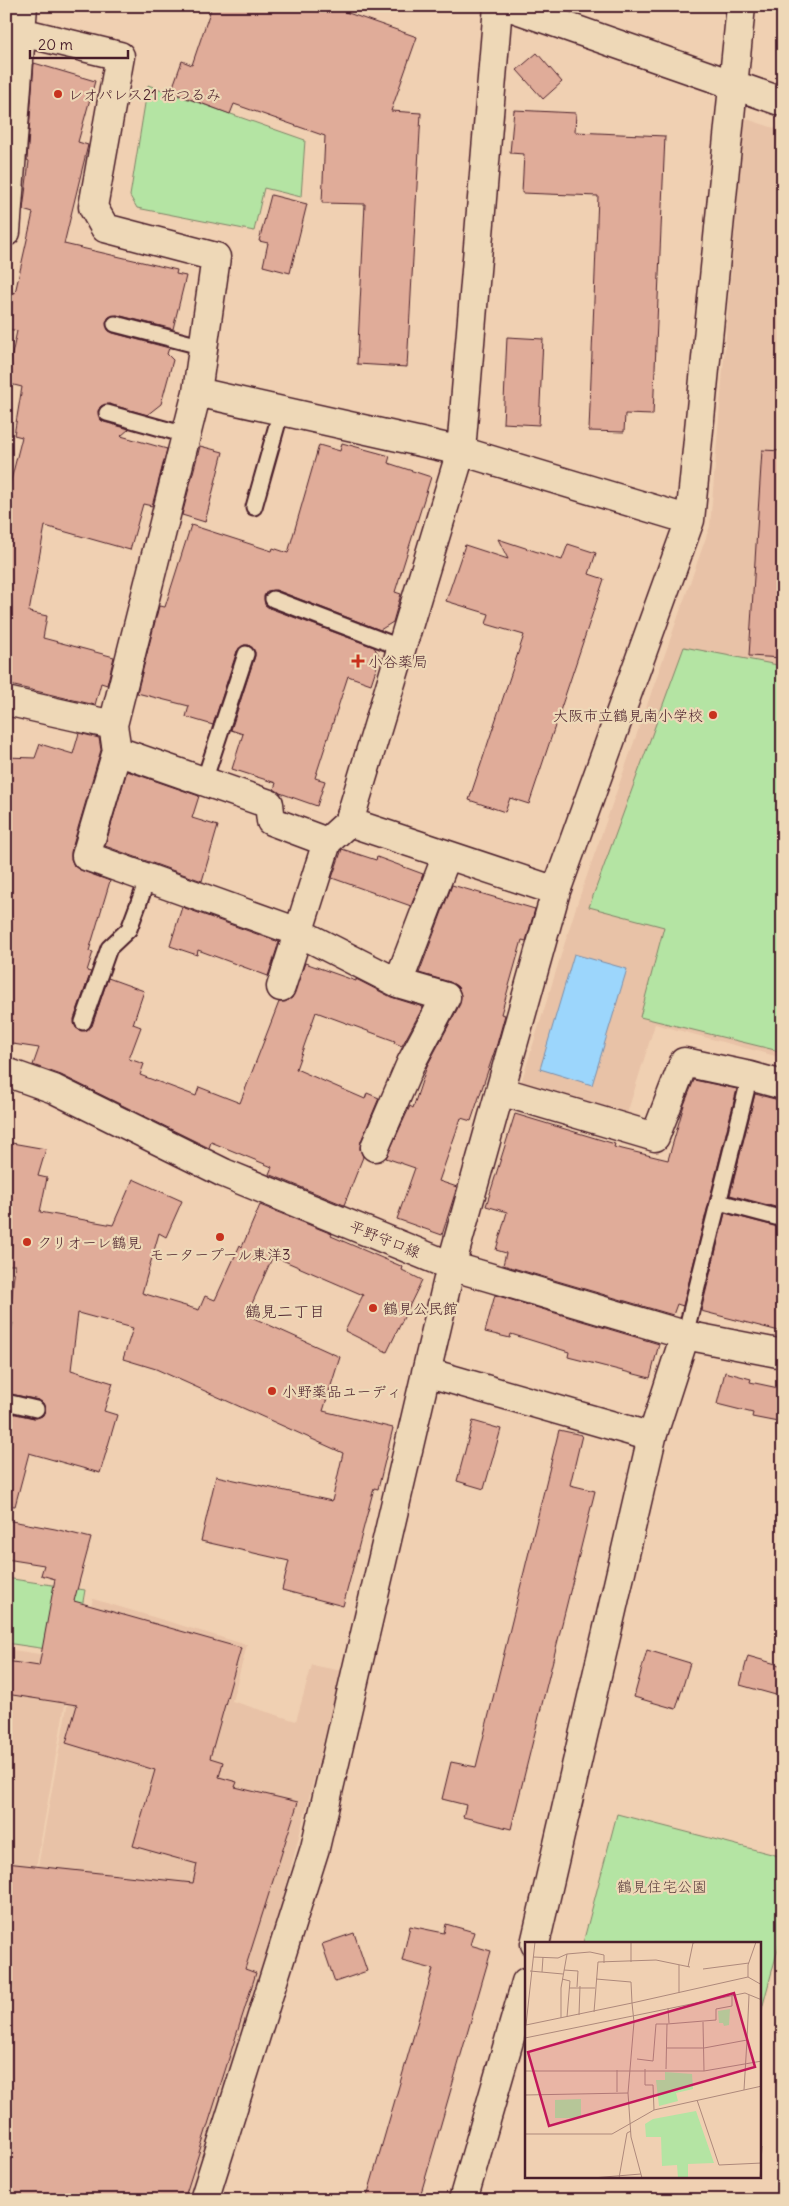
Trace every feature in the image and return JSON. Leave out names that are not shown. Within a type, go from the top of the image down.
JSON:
[{"type":"street","points":[[281,987],[327,842],[349,822],[461,451],[498,6]]},
{"type":"street","points":[[508,6],[783,102]]},
{"type":"street","points":[[204,2200],[315,1848],[451,1266],[556,891],[690,520],[741,6]]},
{"type":"street","points":[[6,232],[22,19],[120,56],[93,207],[105,228],[216,257],[197,392],[86,856],[298,932],[398,983],[446,997],[411,1063],[375,1147]]},
{"type":"street","points":[[197,392],[461,451],[690,520]]},
{"type":"street","points":[[6,701],[115,738],[204,782],[269,804],[270,821],[327,842]]},
{"type":"street","points":[[349,822],[556,891]]},
{"type":"street","points":[[398,983],[447,855]]},
{"type":"street","points":[[500,1091],[655,1137],[684,1062],[783,1085]]},
{"type":"street","name":"平野守口線","points":[[6,1072],[54,1089],[224,1172],[451,1266],[686,1335],[783,1354]]},
{"type":"street","points":[[535,1942],[652,1437],[686,1335]]},
{"type":"street","points":[[426,1372],[652,1437]]},
{"type":"street","points":[[463,2200],[525,1985]]},
{"type":"lane","points":[[115,324],[204,347]]},
{"type":"lane","points":[[254,506],[281,411]]},
{"type":"lane","points":[[107,413],[186,435]]},
{"type":"lane","points":[[272,599],[402,648]]},
{"type":"lane","points":[[204,782],[246,654]]},
{"type":"lane","points":[[83,1022],[109,948],[129,929],[148,878]]},
{"type":"lane","points":[[686,1335],[750,1076]]},
{"type":"lane","points":[[719,1202],[783,1219]]},
{"type":"lane","points":[[6,1402],[36,1409]]},
{"type":"shaded area","name":"大阪市立鶴見南小学校","points":[[744,118],[783,131],[783,1058],[655,1024],[626,1117],[521,1083],[577,904],[710,526]]},
{"type":"shaded area","points":[[93,1599],[247,1645],[232,1701],[296,1721],[312,1665],[342,1671],[278,1917],[190,2200],[6,2200],[26,1933],[76,1657]]},
{"type":"shaded area","points":[[6,1649],[73,1659],[24,1936],[6,1982]]},
{"type":"green space","points":[[148,85],[305,140],[301,197],[264,188],[254,231],[137,208],[130,196]]},
{"type":"green space","points":[[684,647],[783,666],[783,1052],[640,1017],[664,927],[589,907]]},
{"type":"green space","points":[[6,1578],[85,1590],[74,1653],[6,1643]]},
{"type":"green space","name":"鶴見住宅公園","points":[[617,1814],[783,1857],[783,1930],[762,2009],[762,1942],[583,1942]]},
{"type":"water","points":[[574,954],[627,969],[592,1085],[540,1069]]},
{"type":"building","points":[[212,6],[328,6],[417,37],[391,111],[421,113],[407,367],[357,364],[365,204],[322,203],[325,136],[234,104],[230,114],[171,92],[182,61],[192,65]]},
{"type":"building","points":[[537,53],[562,82],[543,99],[517,70]]},
{"type":"building","points":[[34,63],[95,81],[78,142],[88,145],[64,244],[177,270],[176,274],[186,276],[173,329],[117,315],[109,317],[106,322],[108,330],[113,333],[169,348],[167,354],[173,360],[161,404],[147,415],[109,404],[101,406],[98,411],[100,419],[104,422],[129,429],[121,436],[167,449],[152,506],[143,504],[130,550],[45,526],[29,612],[47,616],[43,638],[114,657],[107,685],[101,683],[95,705],[6,684],[6,500],[22,437],[14,435],[22,387],[6,383],[17,331],[6,328],[6,319],[12,292],[15,293],[33,213],[23,210],[29,161],[27,160]]},
{"type":"building","points":[[514,110],[576,113],[575,132],[665,136],[653,415],[625,414],[624,432],[589,431],[598,196],[522,193],[524,154],[510,153]]},
{"type":"building","points":[[271,195],[307,204],[290,273],[263,266],[268,243],[259,241]]},
{"type":"building","points":[[507,337],[543,339],[539,425],[503,423]]},
{"type":"building","points":[[342,443],[390,456],[388,463],[431,477],[395,592],[401,594],[393,622],[380,630],[276,590],[267,591],[264,596],[265,605],[269,608],[374,647],[380,657],[371,684],[348,676],[315,778],[325,781],[317,806],[280,793],[274,789],[276,783],[232,769],[243,734],[231,730],[255,656],[255,652],[249,645],[244,645],[237,651],[213,725],[186,717],[189,706],[137,693],[159,606],[165,607],[191,525],[272,551],[273,548],[288,553],[319,445],[340,451]]},
{"type":"building","points":[[200,446],[223,452],[205,522],[182,515]]},
{"type":"building","points":[[762,450],[783,451],[783,658],[749,656]]},
{"type":"building","points":[[498,539],[562,560],[568,544],[596,553],[589,574],[604,579],[529,804],[510,798],[505,812],[469,800],[524,635],[486,624],[489,614],[446,601],[465,545],[508,559]]},
{"type":"building","points":[[79,733],[99,738],[101,750],[71,852],[71,859],[74,866],[80,870],[110,881],[89,951],[93,952],[87,971],[91,972],[74,1019],[76,1028],[85,1031],[92,1026],[108,978],[144,991],[133,1024],[141,1027],[129,1059],[144,1064],[140,1075],[196,1096],[199,1087],[240,1103],[279,1002],[285,1002],[292,998],[305,963],[356,981],[356,979],[391,997],[423,1007],[402,1046],[394,1043],[395,1041],[316,1012],[296,1069],[365,1099],[367,1093],[379,1098],[361,1141],[360,1149],[363,1157],[344,1205],[269,1174],[272,1167],[211,1142],[209,1148],[61,1075],[33,1065],[39,1048],[6,1043],[6,757],[35,758],[40,744],[73,754]]},
{"type":"building","points":[[127,771],[199,796],[192,818],[218,826],[202,881],[105,846]]},
{"type":"building","points":[[342,849],[376,860],[377,857],[423,874],[411,906],[332,878]]},
{"type":"building","points":[[452,885],[535,909],[526,941],[522,940],[501,1014],[505,1015],[497,1044],[471,1121],[461,1118],[439,1181],[457,1187],[442,1235],[397,1219],[415,1168],[386,1158],[410,1106],[413,1108],[427,1066],[460,1004],[461,995],[458,987],[450,982],[419,973]]},
{"type":"building","points":[[182,907],[279,942],[268,976],[198,950],[197,955],[170,946]]},
{"type":"building","points":[[694,1080],[737,1089],[683,1306],[677,1304],[673,1315],[503,1265],[506,1253],[496,1250],[507,1212],[486,1206],[515,1114],[615,1144],[614,1147],[668,1160],[684,1105]]},
{"type":"building","points":[[755,1094],[783,1101],[783,1209],[730,1195]]},
{"type":"building","points":[[6,1142],[46,1149],[38,1176],[47,1178],[40,1212],[113,1225],[133,1179],[182,1201],[166,1237],[159,1233],[142,1293],[199,1310],[205,1296],[215,1300],[240,1245],[242,1247],[260,1205],[332,1234],[331,1236],[403,1267],[402,1270],[422,1280],[387,1352],[345,1331],[363,1295],[273,1256],[247,1315],[340,1357],[323,1411],[393,1428],[378,1489],[374,1488],[343,1606],[282,1590],[289,1561],[201,1541],[216,1476],[332,1501],[343,1453],[156,1369],[123,1359],[133,1328],[78,1313],[71,1370],[113,1383],[104,1411],[117,1415],[100,1473],[29,1453],[15,1506],[6,1505],[6,1412],[34,1418],[42,1416],[45,1411],[43,1403],[39,1400],[6,1393],[6,1352],[13,1323],[9,1323],[15,1265],[6,1265]]},
{"type":"building","points":[[725,1213],[783,1228],[783,1332],[701,1311]]},
{"type":"building","points":[[495,1295],[659,1344],[650,1378],[568,1357],[569,1352],[511,1334],[510,1338],[485,1332]]},
{"type":"building","points":[[725,1372],[751,1379],[750,1382],[783,1389],[783,1423],[752,1417],[753,1413],[717,1404]]},
{"type":"building","points":[[473,1421],[501,1429],[484,1489],[457,1481]]},
{"type":"building","points":[[559,1430],[582,1435],[570,1485],[595,1491],[511,1829],[463,1817],[466,1805],[442,1799],[451,1762],[476,1767]]},
{"type":"building","points":[[6,1520],[91,1538],[74,1601],[241,1648],[210,1758],[223,1762],[219,1777],[237,1782],[235,1787],[298,1802],[245,1969],[256,1973],[184,2200],[6,2200],[6,1863],[193,1883],[197,1864],[133,1846],[155,1770],[66,1743],[77,1705],[6,1694],[6,1661],[39,1666],[55,1579],[41,1575],[44,1565],[6,1559]]},
{"type":"building","points":[[647,1650],[690,1663],[676,1709],[634,1697]]},
{"type":"building","points":[[748,1656],[783,1666],[783,1697],[740,1685]]},
{"type":"building","points":[[446,1924],[474,1932],[470,1945],[491,1951],[419,2200],[366,2200],[433,1969],[402,1961],[410,1926],[444,1933]]},
{"type":"building","points":[[354,1933],[367,1971],[335,1982],[322,1944]]},
{"type":"place","name":"レオパレス21 花つるみ","points":[[58,94]]},
{"type":"place","name":"小谷薬局","points":[[358,661]]},
{"type":"place","name":"大阪市立鶴見南小学校","points":[[713,715]]},
{"type":"place","name":"モータープール東洋3","points":[[220,1237]]},
{"type":"place","name":"クリオーレ鶴見","points":[[27,1242]]},
{"type":"place","name":"鶴見公民館","points":[[373,1308]]},
{"type":"place","name":"小野薬品ユーディ","points":[[272,1391]]},
{"type":"district","name":"鶴見二丁目","points":[[285,1311]]}]
